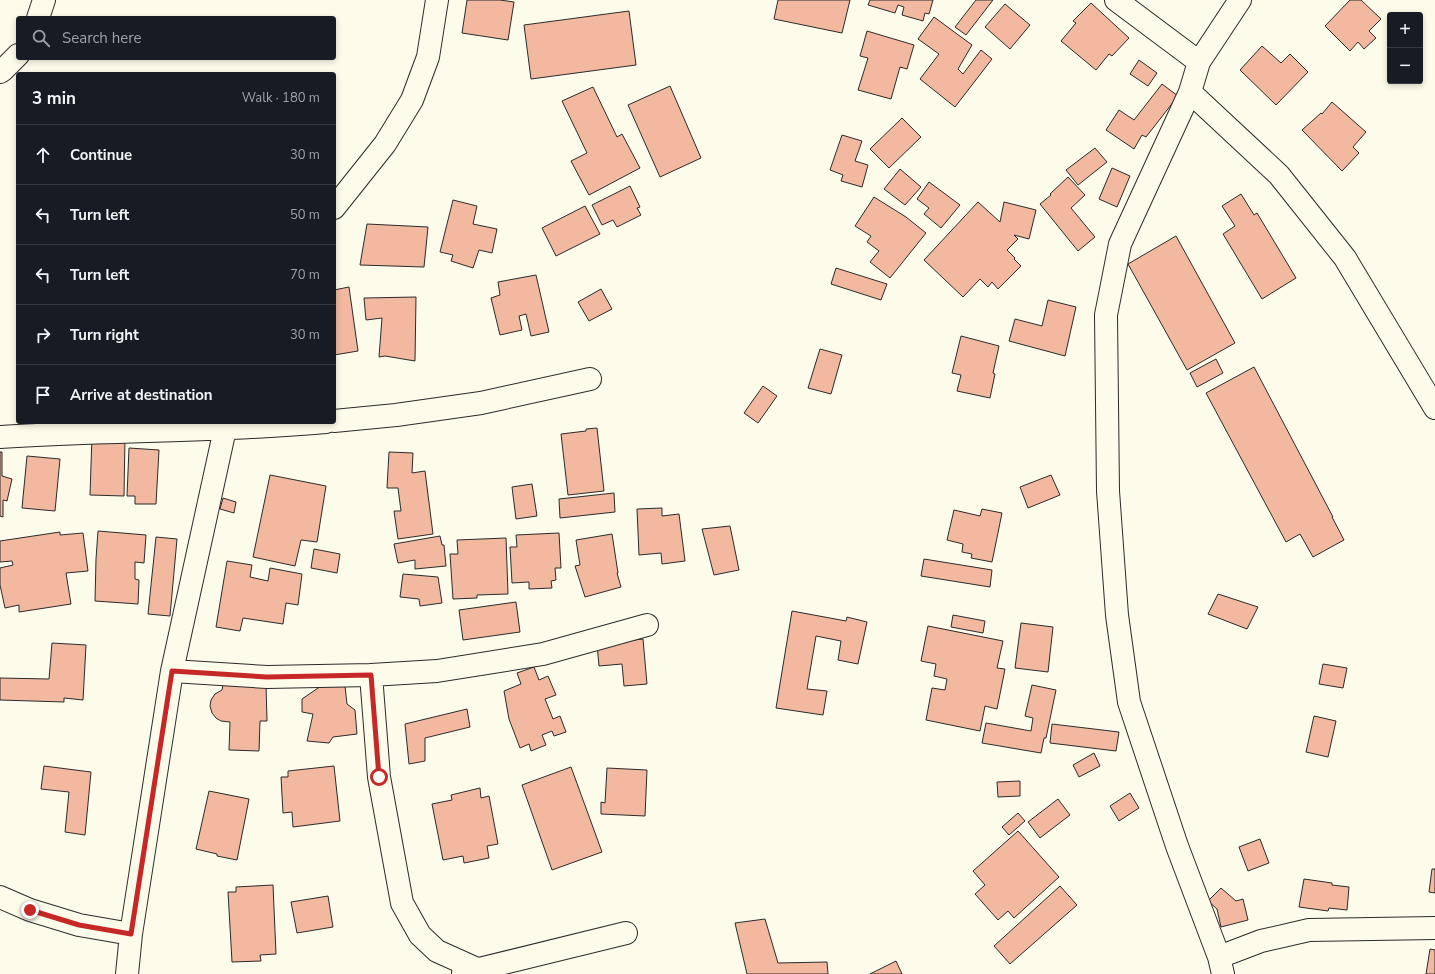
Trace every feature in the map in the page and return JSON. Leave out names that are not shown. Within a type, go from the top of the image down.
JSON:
[{"type":"street","points":[[39,16],[44,0]]},
{"type":"street","points":[[336,205],[385,144],[412,100],[428,57],[437,0]]},
{"type":"street","points":[[1116,0],[1199,62]]},
{"type":"street","points":[[1240,0],[1199,62],[1190,92],[1120,244],[1106,315],[1108,491],[1117,615],[1129,702],[1177,846],[1221,966],[1261,941],[1310,930],[1435,928]]},
{"type":"street","points":[[0,72],[16,57]]},
{"type":"street","points":[[1190,92],[1279,175],[1345,258],[1435,408]]},
{"type":"street","points":[[336,421],[396,415],[481,403],[590,379]]},
{"type":"street","points":[[0,437],[259,424]]},
{"type":"street","points":[[127,974],[131,934],[172,671],[226,425]]},
{"type":"street","points":[[172,671],[267,677],[371,675],[437,671],[543,654],[647,625]]},
{"type":"street","points":[[371,675],[379,777],[402,903],[420,935],[437,951],[469,971],[626,933]]},
{"type":"street","points":[[0,897],[30,910],[79,925],[131,934]]},
{"type":"building","points":[[467,0],[500,0],[514,2],[508,40],[462,33]]},
{"type":"building","points":[[778,0],[850,0],[842,33],[774,19]]},
{"type":"building","points":[[870,0],[933,0],[929,14],[925,13],[923,21],[902,15],[904,7],[898,5],[895,13],[868,5]]},
{"type":"building","points":[[976,0],[993,0],[966,35],[955,27]]},
{"type":"building","points":[[1350,0],[1361,0],[1381,19],[1369,31],[1376,38],[1364,49],[1358,42],[1350,51],[1325,26]]},
{"type":"building","points":[[1091,3],[1129,38],[1112,56],[1109,54],[1096,70],[1061,41],[1076,23],[1073,21]]},
{"type":"building","points":[[1005,4],[1030,25],[1010,49],[985,27]]},
{"type":"building","points":[[629,11],[636,65],[531,79],[524,25]]},
{"type":"building","points":[[934,17],[972,45],[958,69],[963,74],[981,50],[992,59],[955,107],[920,79],[939,54],[918,39]]},
{"type":"building","points":[[867,31],[914,45],[907,69],[900,67],[891,99],[858,90],[868,58],[860,56]]},
{"type":"building","points":[[1262,46],[1281,63],[1290,54],[1308,72],[1276,105],[1240,70]]},
{"type":"building","points":[[1139,60],[1157,73],[1148,86],[1130,74]]},
{"type":"building","points":[[1162,84],[1178,96],[1146,137],[1142,135],[1134,149],[1106,130],[1119,110],[1134,120]]},
{"type":"building","points":[[670,86],[701,158],[660,177],[628,105]]},
{"type":"building","points":[[593,87],[617,137],[622,134],[640,168],[589,195],[571,161],[587,153],[562,101]]},
{"type":"building","points":[[1332,102],[1366,132],[1353,147],[1359,153],[1342,171],[1302,130],[1321,113],[1322,114]]},
{"type":"building","points":[[902,118],[921,137],[889,168],[870,149]]},
{"type":"building","points":[[842,135],[862,141],[855,161],[868,165],[862,187],[841,181],[843,175],[830,170]]},
{"type":"building","points":[[1095,148],[1107,162],[1078,185],[1066,170]]},
{"type":"building","points":[[1112,168],[1130,176],[1117,207],[1099,199]]},
{"type":"building","points":[[900,169],[921,187],[905,205],[884,189]]},
{"type":"building","points":[[1068,177],[1085,195],[1071,208],[1095,237],[1078,251],[1040,204]]},
{"type":"building","points":[[929,182],[960,205],[941,228],[924,214],[929,208],[917,199]]},
{"type":"building","points":[[630,186],[640,207],[637,208],[641,215],[617,227],[613,220],[602,225],[592,205]]},
{"type":"building","points":[[1241,194],[1254,215],[1257,213],[1296,278],[1262,299],[1223,234],[1235,226],[1222,206]]},
{"type":"building","points":[[874,197],[906,217],[926,233],[890,278],[870,262],[879,251],[867,242],[871,236],[855,226]]},
{"type":"building","points":[[453,200],[477,206],[473,224],[497,229],[492,253],[479,250],[473,268],[451,261],[453,255],[440,252]]},
{"type":"building","points":[[978,202],[1000,222],[1004,202],[1036,210],[1029,239],[1014,235],[1018,239],[1007,250],[1021,266],[998,289],[992,282],[988,287],[980,279],[963,297],[924,260]]},
{"type":"building","points":[[585,206],[600,234],[556,256],[542,228]]},
{"type":"building","points":[[367,224],[428,227],[424,267],[360,265]]},
{"type":"building","points":[[1176,236],[1235,343],[1187,370],[1128,264]]},
{"type":"building","points":[[836,268],[887,284],[881,300],[831,284]]},
{"type":"building","points":[[536,275],[549,332],[531,336],[526,314],[519,316],[522,330],[500,335],[491,298],[500,295],[498,282]]},
{"type":"building","points":[[349,287],[358,351],[336,355],[336,290]]},
{"type":"building","points":[[601,289],[612,309],[589,321],[578,302]]},
{"type":"building","points":[[416,297],[415,361],[385,356],[379,357],[382,318],[366,320],[364,298]]},
{"type":"building","points":[[1048,300],[1076,307],[1065,356],[1009,341],[1015,319],[1042,326]]},
{"type":"building","points":[[961,336],[999,346],[993,373],[995,374],[990,398],[957,391],[961,375],[952,373]]},
{"type":"building","points":[[820,349],[842,355],[831,394],[808,388]]},
{"type":"building","points":[[1216,359],[1223,373],[1197,387],[1190,373]]},
{"type":"building","points":[[1254,367],[1344,540],[1313,557],[1300,534],[1286,542],[1206,393]]},
{"type":"building","points":[[763,386],[777,396],[758,423],[744,413]]},
{"type":"building","points":[[597,428],[604,491],[568,495],[561,434]]},
{"type":"building","points":[[92,436],[125,437],[124,496],[90,495]]},
{"type":"building","points":[[129,448],[159,450],[156,504],[135,504],[135,496],[127,496]]},
{"type":"building","points":[[0,452],[2,452],[2,476],[12,479],[7,501],[3,500],[3,517],[0,516]]},
{"type":"building","points":[[389,452],[413,453],[412,473],[425,471],[433,534],[398,539],[394,511],[401,511],[398,488],[387,488]]},
{"type":"building","points":[[27,456],[60,459],[55,511],[22,508]]},
{"type":"building","points":[[270,475],[326,486],[317,542],[301,540],[295,566],[253,557]]},
{"type":"building","points":[[1051,475],[1060,495],[1028,508],[1020,487]]},
{"type":"building","points":[[532,484],[537,516],[516,519],[512,487]]},
{"type":"building","points":[[614,493],[615,512],[560,518],[559,499]]},
{"type":"building","points":[[223,498],[236,502],[234,513],[220,509]]},
{"type":"building","points":[[662,508],[662,516],[679,514],[685,561],[662,564],[661,553],[639,555],[637,509]]},
{"type":"building","points":[[982,509],[1002,513],[992,562],[971,558],[972,554],[962,552],[963,544],[947,540],[954,510],[980,516]]},
{"type":"building","points":[[730,526],[739,570],[714,575],[702,529]]},
{"type":"building","points":[[98,531],[146,535],[144,563],[135,562],[135,579],[139,580],[138,604],[95,601]]},
{"type":"building","points":[[60,532],[60,535],[83,533],[88,571],[66,573],[71,604],[19,612],[19,605],[5,608],[0,585],[0,568],[13,565],[12,561],[0,562],[0,541]]},
{"type":"building","points":[[559,533],[561,568],[555,568],[556,580],[551,581],[552,588],[529,589],[529,582],[512,583],[510,547],[517,547],[516,535]]},
{"type":"building","points":[[612,534],[617,573],[621,587],[585,597],[575,566],[580,565],[576,540]]},
{"type":"building","points":[[440,536],[442,545],[444,545],[446,566],[415,569],[415,560],[398,563],[394,544]]},
{"type":"building","points":[[156,537],[177,539],[170,616],[148,614]]},
{"type":"building","points":[[506,538],[508,594],[477,595],[477,598],[453,599],[450,554],[458,554],[457,540]]},
{"type":"building","points":[[314,549],[340,554],[337,573],[311,568]]},
{"type":"building","points":[[924,559],[992,570],[990,587],[921,576]]},
{"type":"building","points":[[227,561],[252,565],[250,577],[268,581],[270,568],[302,574],[298,605],[286,603],[283,624],[243,618],[240,631],[216,627]]},
{"type":"building","points":[[403,574],[438,577],[442,603],[420,606],[419,599],[400,597]]},
{"type":"building","points":[[1218,594],[1258,607],[1247,629],[1208,614]]},
{"type":"building","points":[[516,602],[520,632],[463,640],[459,610]]},
{"type":"building","points":[[792,611],[846,621],[847,617],[867,622],[858,664],[838,660],[841,641],[816,636],[807,689],[827,691],[823,715],[776,708]]},
{"type":"building","points":[[953,615],[985,621],[983,633],[951,627]]},
{"type":"building","points":[[1021,623],[1053,627],[1048,672],[1015,668]]},
{"type":"building","points":[[928,626],[1003,641],[997,668],[1005,669],[997,709],[985,706],[980,731],[926,720],[932,688],[945,690],[947,679],[934,676],[936,664],[921,661]]},
{"type":"building","points":[[643,639],[647,684],[624,686],[622,664],[599,666],[597,644]]},
{"type":"building","points":[[52,643],[86,645],[83,700],[64,698],[64,702],[0,700],[0,678],[49,679]]},
{"type":"building","points":[[1323,664],[1347,668],[1343,688],[1319,684]]},
{"type":"building","points":[[534,667],[539,680],[548,676],[556,695],[545,699],[553,719],[560,716],[566,732],[554,736],[552,731],[542,735],[546,745],[531,751],[529,744],[520,748],[509,719],[504,691],[521,684],[517,673]]},
{"type":"building","points":[[223,684],[266,684],[267,721],[260,721],[259,751],[229,750],[230,722],[221,721],[216,718],[212,713],[210,706],[211,700],[215,694],[222,690]]},
{"type":"building","points":[[1032,685],[1056,690],[1046,738],[1044,738],[1041,753],[982,743],[986,723],[1031,731],[1033,718],[1025,716]]},
{"type":"building","points":[[321,686],[345,686],[347,704],[355,710],[357,734],[333,737],[329,743],[307,741],[313,714],[302,712],[302,699]]},
{"type":"building","points":[[467,709],[470,727],[425,738],[425,761],[409,764],[405,724]]},
{"type":"building","points":[[1314,716],[1336,721],[1328,757],[1306,752]]},
{"type":"building","points":[[1052,724],[1119,732],[1116,751],[1050,743]]},
{"type":"building","points":[[1094,753],[1100,766],[1079,777],[1073,765]]},
{"type":"building","points":[[44,766],[91,772],[85,835],[65,832],[69,792],[41,789]]},
{"type":"building","points":[[334,766],[340,821],[293,827],[292,812],[283,813],[281,777],[288,777],[288,771]]},
{"type":"building","points":[[571,767],[602,852],[552,870],[522,785]]},
{"type":"building","points":[[607,768],[647,770],[645,816],[601,814],[601,802],[605,803]]},
{"type":"building","points":[[1020,781],[1020,796],[998,797],[997,782]]},
{"type":"building","points":[[480,788],[481,798],[489,796],[498,844],[487,846],[489,858],[464,863],[463,856],[443,860],[432,804],[452,800],[451,795]]},
{"type":"building","points":[[209,791],[249,799],[237,860],[217,856],[217,854],[196,849]]},
{"type":"building","points":[[1130,793],[1139,808],[1119,821],[1110,806]]},
{"type":"building","points":[[1058,799],[1070,815],[1040,838],[1028,822]]},
{"type":"building","points":[[1018,813],[1025,821],[1009,835],[1002,827]]},
{"type":"building","points":[[1018,831],[1059,877],[1014,918],[1008,911],[998,920],[975,894],[985,885],[973,871]]},
{"type":"building","points":[[1260,839],[1269,863],[1248,871],[1239,847]]},
{"type":"building","points":[[1432,869],[1435,869],[1435,893],[1429,892]]},
{"type":"building","points":[[1304,879],[1349,887],[1347,910],[1329,908],[1328,911],[1299,907]]},
{"type":"building","points":[[273,885],[276,954],[260,955],[261,961],[232,962],[228,892],[236,892],[236,887]]},
{"type":"building","points":[[1060,886],[1077,905],[1010,964],[994,946]]},
{"type":"building","points":[[1221,888],[1236,901],[1243,899],[1248,920],[1221,927],[1217,909],[1208,901]]},
{"type":"building","points":[[328,896],[333,927],[297,933],[291,902]]},
{"type":"building","points":[[765,919],[778,963],[827,962],[828,974],[747,974],[735,923]]},
{"type":"building","points":[[1430,949],[1435,950],[1435,974],[1426,974]]},
{"type":"building","points":[[896,961],[902,974],[870,974]]},
{"type":"route","points":[[30,910],[79,925],[131,934],[172,671],[267,677],[371,675],[379,777]]}]
